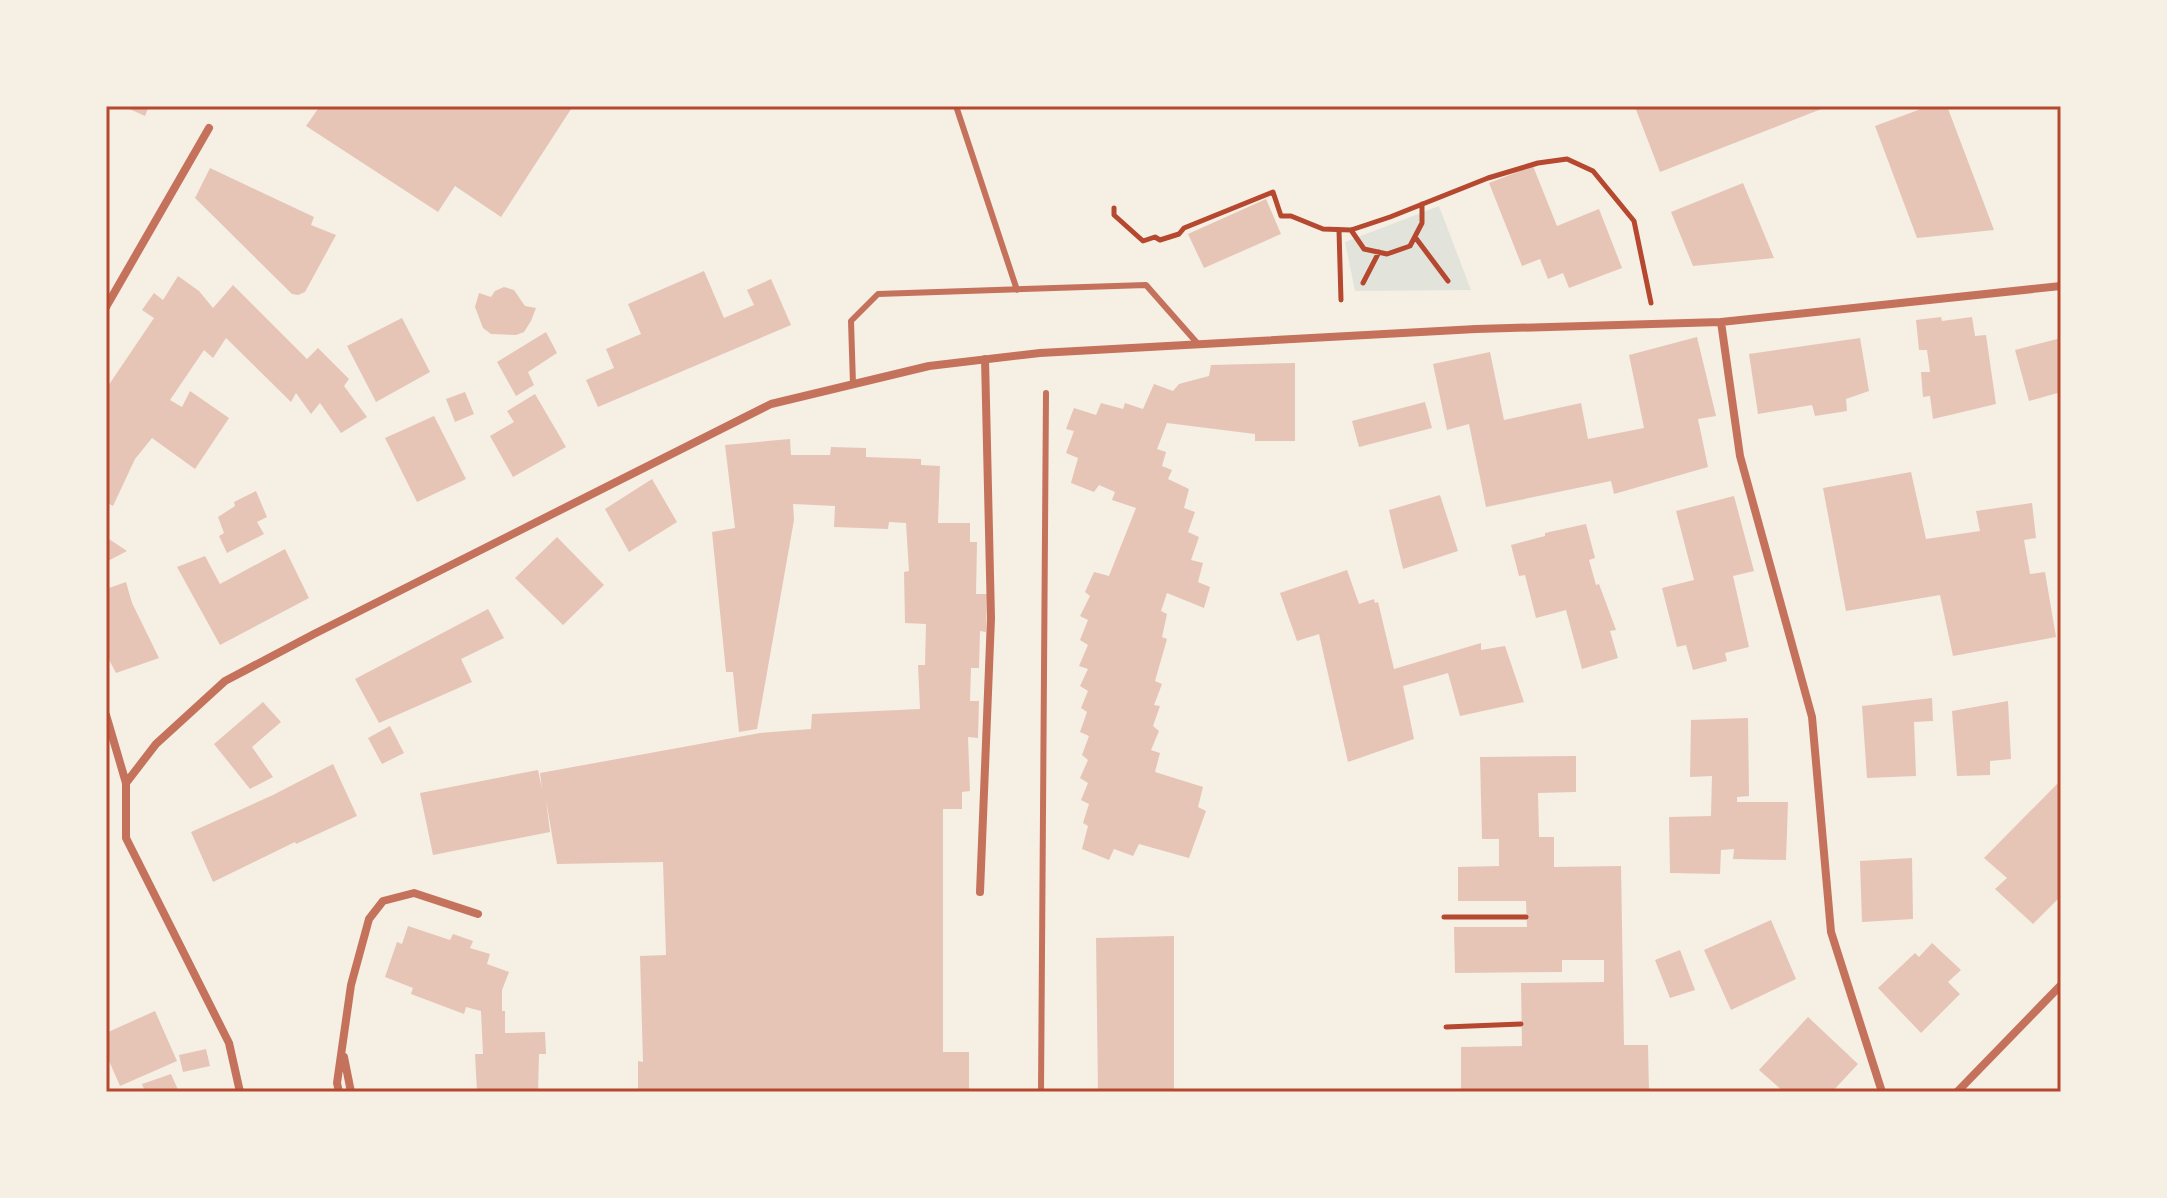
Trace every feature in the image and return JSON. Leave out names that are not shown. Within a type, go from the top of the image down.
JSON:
[{"type":"street","points":[[106,307],[209,128]]},
{"type":"street","points":[[126,783],[156,744],[225,681],[771,404],[929,366],[1040,353],[1476,329],[1721,322],[2061,286]]},
{"type":"street","points":[[1721,322],[1740,456],[1812,717],[1831,932],[1882,1092]]},
{"type":"street","points":[[980,892],[991,618],[985,359]]},
{"type":"street","points":[[106,715],[126,783],[126,838],[229,1043],[240,1092]]},
{"type":"street","points":[[339,1092],[337,1083],[351,985],[369,919],[383,901],[414,893],[478,914]]},
{"type":"street","points":[[1957,1092],[2061,985]]},
{"type":"street","points":[[343,1050],[351,1092]]},
{"type":"lane","points":[[956,106],[1017,290]]},
{"type":"lane","points":[[853,384],[851,321],[878,294],[1146,285],[1198,344]]},
{"type":"lane","points":[[1041,1092],[1046,393]]},
{"type":"path","points":[[1114,208],[1114,215],[1143,241],[1155,237],[1160,240],[1273,192],[1281,216],[1291,216],[1323,229],[1351,230],[1488,178],[1538,163],[1567,159],[1593,171],[1634,221],[1656,323]]},
{"type":"path","points":[[1351,230],[1364,249],[1387,254],[1410,246],[1422,223],[1422,204]]},
{"type":"path","points":[[1339,230],[1341,300]]},
{"type":"path","points":[[1415,237],[1448,281]]},
{"type":"path","points":[[1363,283],[1379,252]]},
{"type":"path","points":[[1444,917],[1526,917]]},
{"type":"path","points":[[1446,1027],[1521,1024]]},
{"type":"shaded area","points":[[1439,206],[1471,290],[1355,291],[1345,242]]},
{"type":"building","points":[[123,106],[149,106],[145,116]]},
{"type":"building","points":[[320,106],[573,106],[501,217],[455,186],[438,212],[306,126]]},
{"type":"building","points":[[1637,106],[1829,106],[1660,172]]},
{"type":"building","points":[[1929,106],[1947,106],[1994,230],[1917,238],[1875,126]]},
{"type":"building","points":[[1533,166],[1557,226],[1599,209],[1622,268],[1569,288],[1563,273],[1548,279],[1540,259],[1522,266],[1489,183]]},
{"type":"building","points":[[210,168],[314,217],[311,225],[336,235],[305,292],[292,294],[195,198]]},
{"type":"building","points":[[1743,183],[1774,258],[1693,266],[1671,212]]},
{"type":"building","points":[[1266,199],[1281,234],[1204,268],[1188,234]]},
{"type":"building","points":[[704,271],[724,318],[754,305],[747,290],[771,279],[791,325],[598,407],[586,380],[614,368],[606,349],[641,334],[628,304]]},
{"type":"building","points":[[178,276],[199,291],[213,308],[233,285],[307,359],[318,348],[349,379],[344,386],[367,417],[341,433],[320,403],[311,414],[296,393],[291,402],[226,338],[213,358],[204,350],[170,400],[182,407],[190,391],[229,418],[195,469],[152,438],[135,459],[113,506],[106,502],[106,389],[154,318],[142,310],[154,293],[163,300]]},
{"type":"building","points":[[504,287],[514,290],[525,306],[536,308],[524,332],[516,335],[491,334],[483,328],[475,307],[479,293],[491,297]]},
{"type":"building","points":[[1941,317],[1942,321],[1972,317],[1975,336],[1986,335],[1996,404],[1933,419],[1930,396],[1923,397],[1921,372],[1930,372],[1927,350],[1919,350],[1916,320]]},
{"type":"building","points":[[402,318],[430,372],[376,402],[347,346]]},
{"type":"building","points":[[546,332],[557,353],[528,372],[534,385],[516,396],[497,362]]},
{"type":"building","points":[[1697,337],[1716,416],[1698,419],[1708,467],[1614,494],[1611,481],[1486,507],[1469,424],[1447,430],[1433,364],[1490,352],[1504,420],[1581,403],[1588,439],[1644,428],[1629,355]]},
{"type":"building","points":[[1860,338],[1869,391],[1846,399],[1847,411],[1815,416],[1812,405],[1758,414],[1749,354]]},
{"type":"building","points":[[2061,338],[2061,392],[2029,401],[2015,350]]},
{"type":"building","points":[[1295,363],[1295,441],[1255,441],[1255,434],[1167,423],[1157,449],[1166,452],[1162,466],[1172,470],[1168,479],[1189,489],[1184,508],[1195,512],[1188,532],[1199,537],[1191,560],[1203,563],[1198,582],[1210,587],[1204,608],[1167,593],[1161,611],[1167,614],[1162,637],[1167,639],[1155,681],[1162,684],[1154,705],[1160,706],[1153,726],[1159,731],[1151,750],[1160,753],[1155,772],[1203,787],[1198,807],[1206,811],[1189,858],[1139,844],[1133,856],[1114,849],[1109,860],[1082,849],[1088,826],[1083,823],[1089,804],[1081,800],[1088,783],[1080,778],[1088,760],[1082,755],[1089,736],[1080,732],[1087,712],[1081,708],[1088,691],[1080,686],[1088,669],[1079,666],[1088,645],[1080,640],[1088,620],[1080,616],[1090,596],[1085,592],[1094,572],[1109,576],[1136,508],[1112,500],[1115,492],[1099,485],[1094,492],[1071,483],[1078,458],[1066,453],[1074,431],[1066,429],[1074,408],[1096,415],[1101,403],[1123,409],[1125,403],[1143,409],[1154,384],[1173,391],[1179,384],[1209,376],[1211,365]]},
{"type":"building","points":[[465,392],[474,414],[455,422],[446,399]]},
{"type":"building","points":[[535,394],[566,447],[513,477],[490,436],[514,422],[507,411]]},
{"type":"building","points":[[1425,402],[1432,428],[1359,447],[1352,421]]},
{"type":"building","points":[[434,416],[466,479],[417,502],[385,438]]},
{"type":"building","points":[[790,439],[791,455],[830,455],[831,447],[866,448],[866,457],[921,459],[921,465],[940,466],[938,523],[970,523],[970,542],[977,542],[976,594],[987,594],[986,632],[980,631],[979,668],[971,668],[970,701],[979,701],[978,738],[968,737],[970,791],[962,792],[962,809],[943,809],[943,1052],[969,1052],[969,1092],[638,1092],[638,1061],[643,1062],[640,956],[666,955],[663,862],[557,864],[546,800],[550,832],[433,855],[420,793],[538,770],[542,789],[540,773],[760,733],[811,729],[812,714],[920,709],[918,665],[925,665],[926,624],[905,623],[904,572],[909,571],[906,523],[889,522],[888,529],[834,527],[835,506],[793,504],[794,520],[757,729],[739,732],[733,672],[726,672],[712,532],[735,528],[725,445]]},
{"type":"building","points":[[1911,472],[1926,539],[1980,531],[1976,511],[2032,503],[2036,538],[2024,540],[2030,574],[2045,572],[2056,637],[1953,656],[1940,595],[1846,611],[1823,488]]},
{"type":"building","points":[[652,479],[677,522],[629,552],[605,509]]},
{"type":"building","points":[[256,491],[267,517],[257,522],[264,534],[227,553],[219,536],[224,533],[218,517],[235,506],[234,502]]},
{"type":"building","points":[[1440,495],[1458,551],[1403,569],[1389,510]]},
{"type":"building","points":[[1734,496],[1754,571],[1733,576],[1749,647],[1725,653],[1727,661],[1693,670],[1686,645],[1677,647],[1662,588],[1694,580],[1676,511]]},
{"type":"building","points":[[1586,524],[1595,558],[1589,560],[1596,585],[1599,584],[1616,630],[1610,631],[1618,658],[1582,669],[1566,610],[1536,618],[1525,575],[1519,576],[1511,545]]},
{"type":"building","points":[[106,537],[127,551],[106,562]]},
{"type":"building","points":[[557,537],[604,585],[563,625],[515,578]]},
{"type":"building","points":[[285,549],[309,598],[220,645],[177,567],[205,556],[220,584]]},
{"type":"building","points":[[1347,570],[1359,604],[1374,599],[1375,603],[1378,602],[1394,669],[1481,643],[1481,650],[1505,646],[1524,702],[1460,716],[1448,673],[1403,686],[1414,739],[1348,762],[1319,634],[1297,641],[1280,593]]},
{"type":"building","points":[[126,582],[132,603],[159,658],[116,673],[106,654],[106,589]]},
{"type":"building","points":[[488,609],[504,638],[461,659],[472,682],[379,723],[355,679]]},
{"type":"building","points":[[1932,698],[1933,721],[1914,722],[1916,776],[1867,778],[1862,706]]},
{"type":"building","points":[[2008,701],[2011,759],[1990,761],[1990,775],[1957,776],[1952,711]]},
{"type":"building","points":[[263,702],[281,722],[252,747],[273,777],[250,789],[214,744]]},
{"type":"building","points":[[1748,718],[1749,796],[1737,797],[1737,802],[1788,802],[1786,860],[1733,859],[1734,849],[1721,850],[1720,874],[1670,873],[1669,817],[1711,816],[1712,776],[1690,777],[1691,720]]},
{"type":"building","points":[[390,726],[404,753],[382,764],[368,738]]},
{"type":"building","points":[[1576,756],[1576,792],[1538,793],[1539,837],[1554,837],[1554,867],[1621,866],[1624,1045],[1648,1045],[1649,1092],[1461,1092],[1461,1047],[1522,1046],[1521,983],[1604,982],[1604,960],[1562,960],[1562,972],[1455,973],[1454,927],[1527,927],[1526,901],[1458,901],[1458,867],[1499,866],[1499,839],[1482,839],[1480,757]]},
{"type":"building","points":[[333,764],[357,816],[213,882],[191,832]]},
{"type":"building","points":[[2061,780],[2061,896],[2033,924],[1995,889],[2007,878],[1984,858]]},
{"type":"building","points":[[1912,858],[1913,919],[1862,922],[1860,861]]},
{"type":"building","points":[[1771,920],[1796,979],[1731,1010],[1704,950]]},
{"type":"building","points":[[408,926],[450,940],[453,934],[473,941],[470,948],[490,954],[487,964],[509,972],[502,990],[505,1033],[545,1032],[546,1054],[539,1054],[538,1092],[477,1092],[475,1054],[483,1054],[481,1011],[466,1007],[464,1014],[411,994],[413,988],[385,977],[397,942],[402,944]]},
{"type":"building","points":[[1174,936],[1174,1092],[1098,1092],[1096,938]]},
{"type":"building","points":[[1932,943],[1961,970],[1948,982],[1960,994],[1921,1033],[1878,988],[1915,953],[1919,957]]},
{"type":"building","points":[[1680,950],[1695,990],[1670,998],[1655,960]]},
{"type":"building","points":[[155,1011],[177,1061],[120,1086],[106,1054],[106,1033]]},
{"type":"building","points":[[1808,1017],[1858,1064],[1832,1092],[1784,1092],[1759,1070]]},
{"type":"building","points":[[206,1049],[210,1066],[183,1072],[179,1055]]},
{"type":"building","points":[[171,1074],[179,1092],[145,1092],[142,1084]]}]
